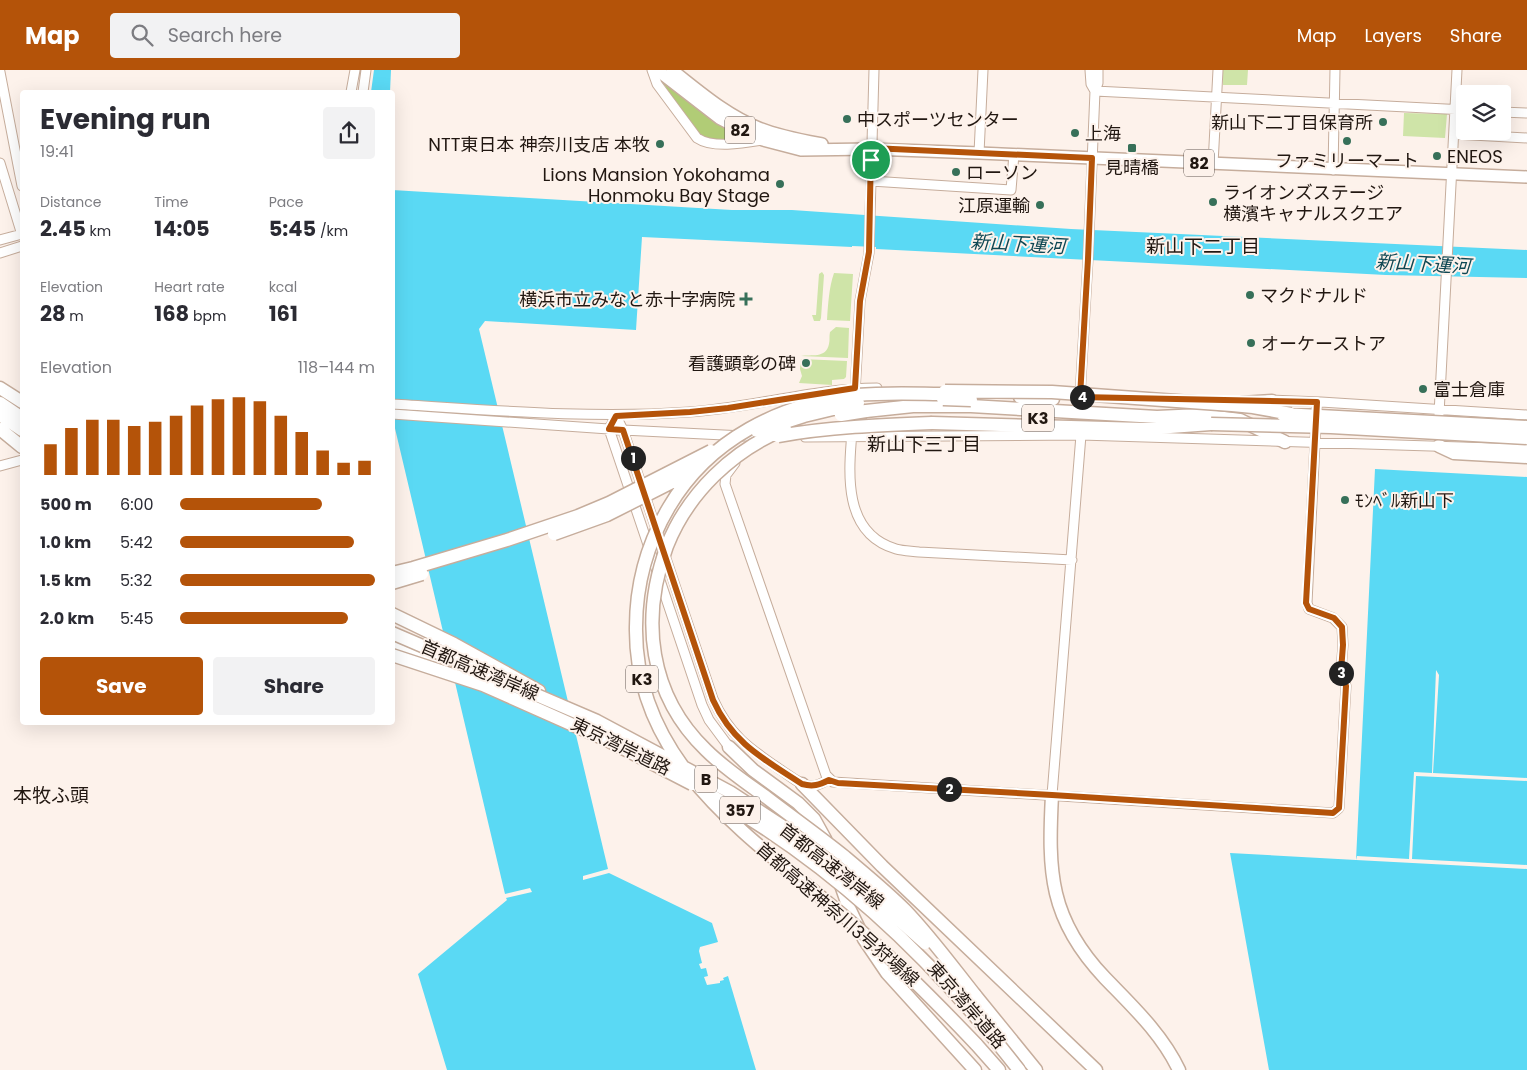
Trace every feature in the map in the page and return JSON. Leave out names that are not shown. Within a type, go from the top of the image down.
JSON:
[{"type":"highway","points":[[0,388],[20,401]]},
{"type":"highway","name":"K3","points":[[395,572],[498,543],[578,516],[609,503],[728,442],[761,429],[804,416],[877,399],[911,393],[958,390],[1052,392],[1232,405],[1291,414]]},
{"type":"highway","name":"首都高速神奈川3号狩場線","points":[[999,1070],[908,974],[762,848],[712,802],[683,768],[667,744],[650,709],[639,666],[636,634],[639,584],[654,537],[680,489],[717,451],[745,430],[785,411],[823,400],[886,394],[952,394],[1527,427]]},
{"type":"highway","points":[[0,397],[20,408]]},
{"type":"highway","name":"K3","points":[[840,398],[900,397],[1158,410],[1272,400]]},
{"type":"highway","points":[[0,403],[20,417]]},
{"type":"highway","name":"K3","points":[[975,995],[924,931],[877,884],[705,750],[677,714],[664,688],[656,661],[652,618],[659,572],[675,529],[712,477],[737,456],[771,435],[809,421],[866,411],[913,406],[971,406],[1157,417],[1200,415],[1240,420],[1284,442]]},
{"type":"highway","points":[[0,408],[20,422]]},
{"type":"highway","name":"K3","points":[[866,411],[975,414],[1045,419],[1330,427],[1527,438]]},
{"type":"highway","points":[[0,415],[20,429]]},
{"type":"highway","points":[[0,420],[20,434]]},
{"type":"highway","name":"K3","points":[[395,582],[593,521],[641,499],[734,451],[777,436],[859,426],[932,423],[1144,429],[1210,424]]},
{"type":"highway","points":[[0,429],[20,444]]},
{"type":"highway","points":[[0,436],[20,451]]},
{"type":"highway","points":[[1439,446],[1454,453],[1527,457]]},
{"type":"highway","name":"B","points":[[395,615],[454,644],[569,708]]},
{"type":"highway","name":"首都高速湾岸線","points":[[395,634],[597,721],[730,792],[782,826],[860,885],[928,946],[975,995],[1036,1070]]},
{"type":"highway","name":"首都高速湾岸線","points":[[395,647],[609,741],[666,770],[749,818],[801,854],[858,899],[921,957],[975,1015],[1019,1070]]},
{"type":"highway","name":"東京湾岸道路","points":[[395,647],[562,717],[644,756],[717,796],[776,833],[839,880],[902,934],[954,987],[993,1032],[1019,1070]]},
{"type":"highway","name":"B","points":[[395,656],[483,685]]},
{"type":"highway","points":[[729,747],[753,770],[807,811],[821,829],[849,908],[874,955],[904,992],[975,1070]]},
{"type":"highway","points":[[802,784],[882,866],[1096,1070]]},
{"type":"highway","points":[[1052,795],[1050,866],[1062,914],[1076,942],[1093,965],[1158,1035],[1179,1070]]},
{"type":"main road","name":"82","points":[[657,70],[719,118],[763,140],[801,150],[871,148],[979,152],[1333,170],[1527,177]]},
{"type":"main road","name":"82","points":[[672,70],[715,104],[759,128],[782,136],[840,148]]},
{"type":"street","points":[[351,90],[355,70]]},
{"type":"street","points":[[363,90],[366,70]]},
{"type":"street","points":[[652,70],[657,84],[697,138],[708,143],[743,144],[763,140]]},
{"type":"street","points":[[874,70],[871,215],[869,248],[860,301],[850,484],[852,502],[866,530],[880,541],[896,549],[919,552],[1072,560]]},
{"type":"street","points":[[979,152],[983,70]]},
{"type":"street","points":[[1090,70],[1091,84],[1094,91]]},
{"type":"street","points":[[1080,397],[1090,229],[1094,91],[1098,83],[1098,70]]},
{"type":"street","points":[[1213,164],[1218,70]]},
{"type":"street","points":[[1333,170],[1335,70]]},
{"type":"street","points":[[1439,446],[1439,410],[1457,70]]},
{"type":"street","points":[[0,72],[20,176]]},
{"type":"street","points":[[1094,91],[1455,109]]},
{"type":"street","points":[[1511,112],[1527,113]]},
{"type":"street","points":[[1454,134],[1527,138]]},
{"type":"street","points":[[871,181],[1011,190],[1014,154]]},
{"type":"street","points":[[0,164],[20,228]]},
{"type":"street","points":[[0,240],[20,235]]},
{"type":"street","points":[[0,253],[20,247]]},
{"type":"street","points":[[395,404],[616,416],[728,408],[855,388],[1080,397],[1272,400],[1527,415]]},
{"type":"street","points":[[616,416],[623,430],[713,700],[720,715],[733,734],[750,749],[802,784],[817,785],[829,780],[838,783],[1333,813],[1339,808],[1346,686],[1341,671],[1342,627],[1334,618],[1309,609],[1306,603],[1317,402]]},
{"type":"street","points":[[395,414],[623,430],[747,436],[1081,435],[1527,449]]},
{"type":"street","points":[[616,416],[609,429],[702,705],[709,720],[729,747]]},
{"type":"street","points":[[1052,795],[1081,435]]},
{"type":"street","points":[[747,436],[745,450],[728,472],[725,484],[829,780]]},
{"type":"street","points":[[0,466],[20,461]]},
{"type":"green space","points":[[1223,70],[1248,70],[1247,85],[1223,85]]},
{"type":"green space","points":[[659,77],[721,126],[750,142],[706,141],[697,134]]},
{"type":"green space","points":[[1404,113],[1447,114],[1445,138],[1403,136]]},
{"type":"green space","points":[[822,272],[824,275],[821,318],[820,321],[814,321],[812,315],[816,315],[819,274]]},
{"type":"green space","points":[[834,273],[853,274],[850,321],[827,320]]},
{"type":"green space","points":[[836,327],[849,328],[848,358],[801,356],[818,355],[825,352],[829,344],[830,332]]},
{"type":"green space","points":[[801,359],[847,361],[846,377],[844,379],[832,380],[832,385],[799,383],[802,376],[800,369]]},
{"type":"water","points":[[374,70],[391,70],[390,90],[371,90]]},
{"type":"water","name":"新山下運河","points":[[395,190],[732,210],[792,210],[1071,229],[1527,250],[1527,278],[1386,275],[876,249],[876,247],[642,237],[636,330],[485,321],[479,329],[608,869],[583,876],[583,880],[609,873],[712,923],[718,942],[700,947],[702,963],[699,964],[701,969],[706,968],[708,976],[704,977],[707,985],[720,983],[720,981],[724,980],[723,978],[728,976],[756,1070],[447,1070],[418,974],[507,900],[506,898],[532,892],[530,888],[505,894],[395,428]]},
{"type":"water","points":[[1375,469],[1527,477],[1527,1070],[1269,1070],[1230,853],[1356,860]]},
{"type":"pier","points":[[1436,670],[1439,675],[1433,773],[1527,778],[1527,781],[1416,776],[1412,859],[1527,865],[1527,869],[1356,860],[1357,856],[1409,859],[1414,772],[1432,773]]},
{"type":"place","name":"中スポーツセンター","points":[[847,119]]},
{"type":"place","name":"新山下二丁目保育所","points":[[1383,122]]},
{"type":"place","name":"上海","points":[[1075,133]]},
{"type":"place","name":"ファミリーマート","points":[[1347,141]]},
{"type":"place","name":"NTT東日本 神奈川支店 本牧","points":[[660,144]]},
{"type":"place","name":"見晴橋","points":[[1132,148]]},
{"type":"place","name":"ENEOS","points":[[1437,156]]},
{"type":"place","name":"ローソン","points":[[956,172]]},
{"type":"place","name":"Lions Mansion Yokohama Honmoku Bay Stage","points":[[780,184]]},
{"type":"place","name":"ライオンズステージ 横濱キャナルスクエア","points":[[1213,202]]},
{"type":"place","name":"江原運輸","points":[[1040,205]]},
{"type":"place","name":"マクドナルド","points":[[1250,295]]},
{"type":"place","name":"横浜市立みなと赤十字病院","points":[[746,299]]},
{"type":"place","name":"オーケーストア","points":[[1251,343]]},
{"type":"place","name":"看護顕彰の碑","points":[[806,363]]},
{"type":"place","name":"富士倉庫","points":[[1423,389]]},
{"type":"place","name":"ﾓﾝﾍﾞﾙ新山下","points":[[1345,500]]},
{"type":"district","name":"新山下二丁目","points":[[1203,246]]},
{"type":"district","name":"新山下三丁目","points":[[924,444]]},
{"type":"district","name":"本牧ふ頭","points":[[51,795]]},
{"type":"route","points":[[871,148],[1092,158],[1080,397],[1317,402],[1306,603],[1309,609],[1334,618],[1342,627],[1341,671],[1346,686],[1339,808],[1333,813],[838,783],[829,780],[810,786],[802,784],[750,749],[728,728],[713,700],[623,430],[609,429],[616,416],[728,408],[855,388],[860,301],[869,252],[871,160],[871,148]]}]
